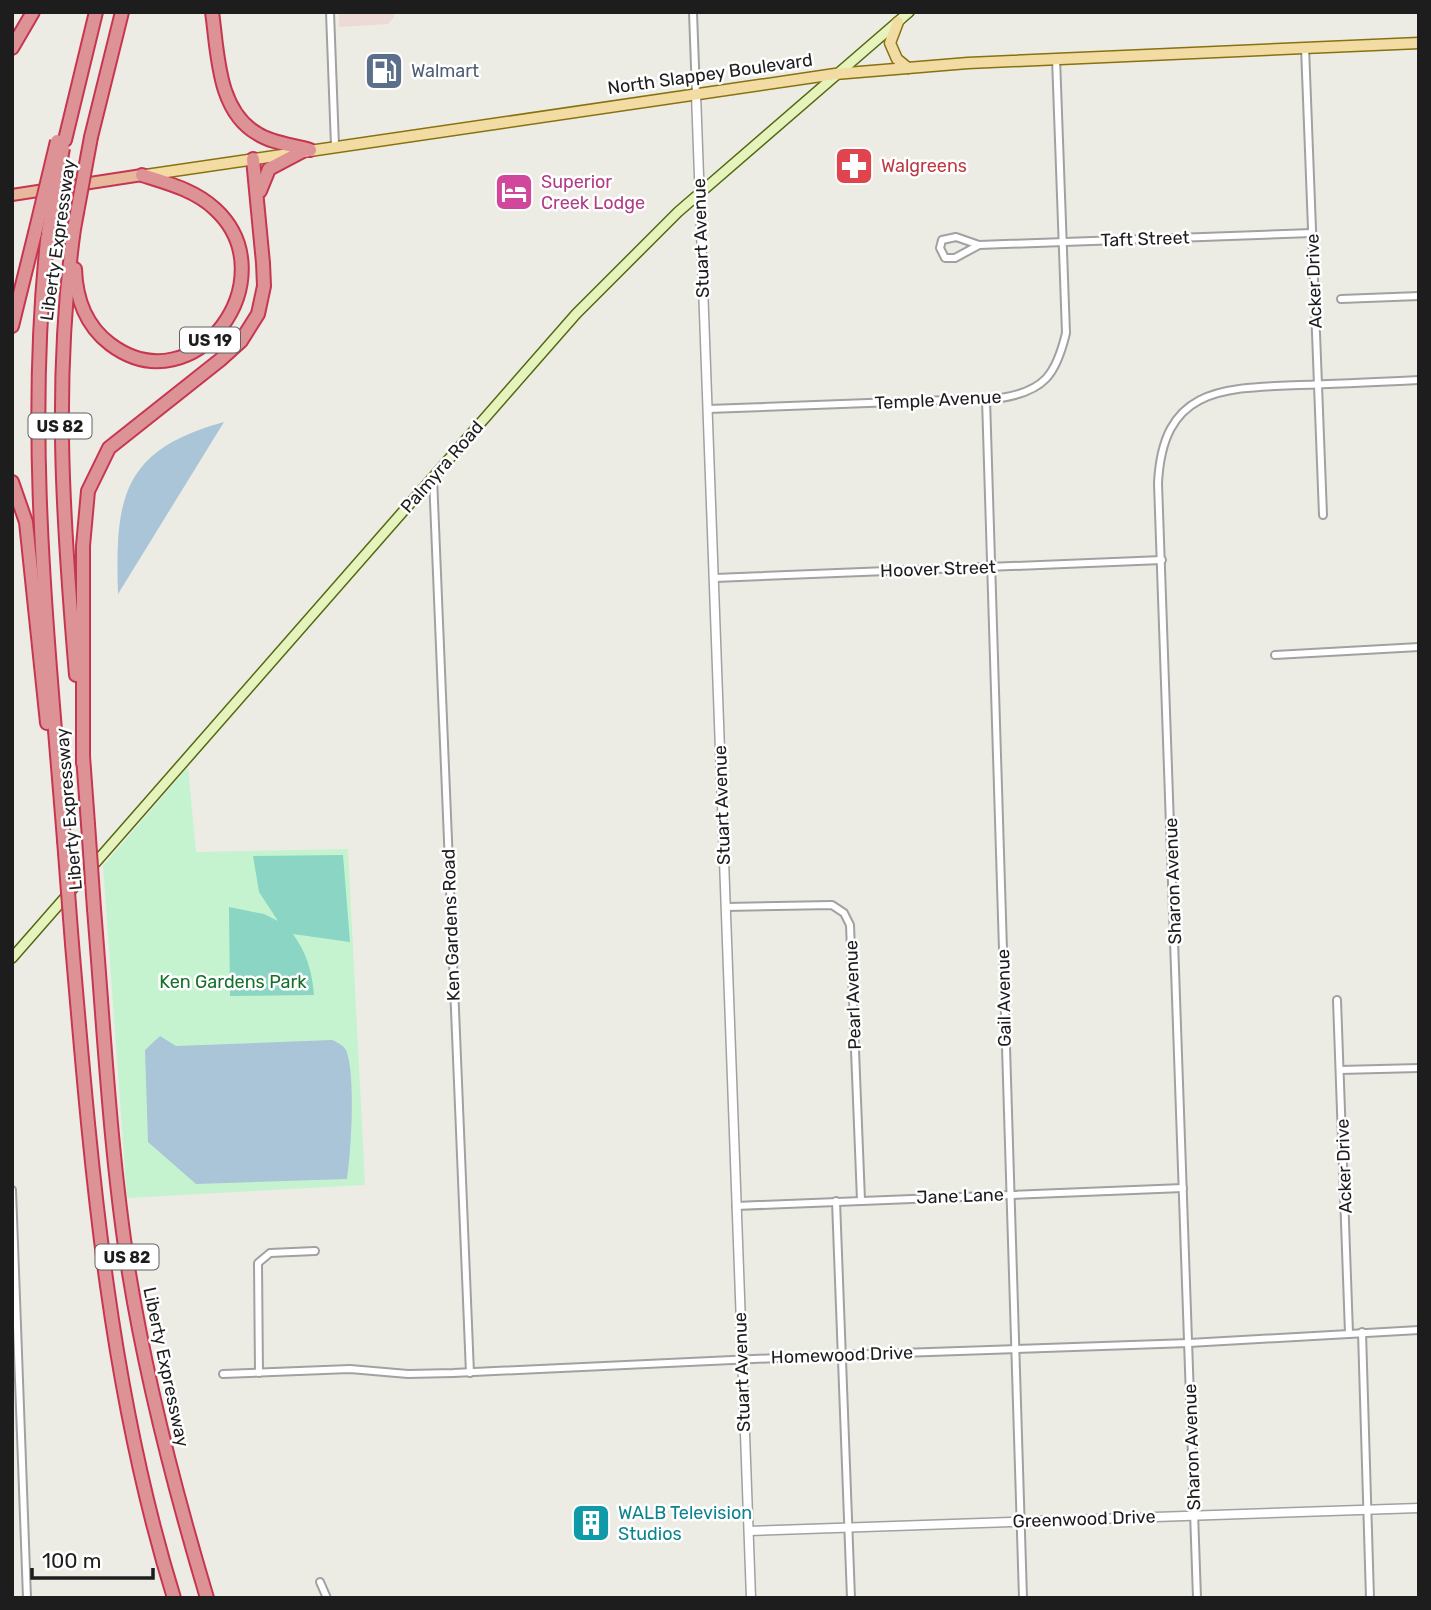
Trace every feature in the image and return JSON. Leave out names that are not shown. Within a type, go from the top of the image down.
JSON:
[{"type":"highway","points":[[12,48],[33,12]]},
{"type":"highway","name":"Liberty Expressway","points":[[96,12],[61,140],[42,232],[37,431],[43,627],[91,1162],[109,1311],[132,1436],[174,1598]]},
{"type":"highway","name":"Liberty Expressway","points":[[122,12],[91,137],[74,232],[62,338],[61,494],[77,616],[83,763],[111,1127],[129,1271],[159,1424],[207,1598]]},
{"type":"highway","points":[[212,12],[226,96],[239,118],[259,135],[306,151]]},
{"type":"highway","points":[[259,209],[261,186],[269,169],[306,151]]},
{"type":"highway","points":[[77,616],[84,509],[93,476],[109,448],[241,341],[251,327],[260,306],[264,286],[253,159]]},
{"type":"highway","name":"US 19","points":[[74,232],[80,301],[90,322],[103,338],[136,357],[163,361],[184,355],[206,344],[225,324],[236,302],[241,266],[236,241],[215,208],[193,194],[142,175]]},
{"type":"highway","name":"North Slappey Boulevard","points":[[12,195],[142,175]]},
{"type":"highway","points":[[12,326],[42,232]]},
{"type":"highway","points":[[12,482],[26,522],[43,627]]},
{"type":"main road","name":"Palmyra Road","points":[[12,958],[576,314],[699,194],[909,12]]},
{"type":"main road","points":[[898,22],[890,43],[897,59],[908,68]]},
{"type":"main road","name":"North Slappey Boulevard","points":[[142,175],[835,74],[1056,58],[1419,43]]},
{"type":"street","points":[[330,12],[335,146]]},
{"type":"street","name":"Stuart Avenue","points":[[693,12],[751,1598]]},
{"type":"street","name":"Acker Drive","points":[[1305,47],[1323,515]]},
{"type":"street","name":"Temple Avenue","points":[[708,409],[986,399],[1021,395],[1037,387],[1053,372],[1066,333],[1056,58]]},
{"type":"street","name":"Taft Street","points":[[979,245],[955,258],[945,258],[940,248],[942,240],[956,237],[979,245],[1312,233]]},
{"type":"street","points":[[1341,299],[1419,296]]},
{"type":"street","name":"Sharon Avenue","points":[[1197,1598],[1158,483],[1161,451],[1180,417],[1199,400],[1222,389],[1419,380]]},
{"type":"street","name":"Gail Avenue","points":[[986,399],[1023,1598]]},
{"type":"street","name":"Ken Gardens Road","points":[[433,477],[470,1373]]},
{"type":"street","name":"Hoover Street","points":[[715,578],[1162,560]]},
{"type":"street","points":[[1275,655],[1419,647]]},
{"type":"street","name":"Pearl Avenue","points":[[726,907],[832,905],[844,913],[850,925],[861,1200]]},
{"type":"street","name":"Acker Drive","points":[[1337,1000],[1349,1333]]},
{"type":"street","points":[[1340,1070],[1419,1068]]},
{"type":"street","name":"Jane Lane","points":[[737,1206],[1183,1188]]},
{"type":"street","points":[[12,1190],[27,1598]]},
{"type":"street","points":[[836,1201],[851,1598]]},
{"type":"street","points":[[259,1373],[258,1263],[270,1253],[315,1251]]},
{"type":"street","name":"Homewood Drive","points":[[223,1374],[350,1369],[408,1374],[470,1373],[842,1355],[1189,1343],[1419,1330]]},
{"type":"street","points":[[1362,1332],[1370,1598]]},
{"type":"street","name":"Greenwood Drive","points":[[748,1531],[1419,1508]]},
{"type":"street","points":[[320,1581],[327,1598]]},
{"type":"shaded area","points":[[339,12],[394,12],[394,17],[388,24],[339,27]]},
{"type":"shaded area","points":[[224,422],[118,594],[119,531],[123,505],[131,483],[144,464],[164,447]]},
{"type":"shaded area","points":[[160,1036],[176,1046],[332,1040],[342,1045],[349,1061],[352,1094],[347,1179],[196,1184],[148,1142],[145,1050]]},
{"type":"green space","name":"Ken Gardens Park","points":[[188,767],[196,852],[348,849],[365,1185],[127,1198],[103,866]]},
{"type":"green space","points":[[343,855],[350,942],[293,934],[308,963],[314,995],[230,996],[229,907],[264,914],[278,921],[259,892],[253,856]]},
{"type":"place","name":"Walmart","points":[[384,71]]},
{"type":"place","name":"Walgreens","points":[[854,166]]},
{"type":"place","name":"Superior Creek Lodge","points":[[514,192]]},
{"type":"place","name":"WALB Television Studios","points":[[591,1523]]}]
